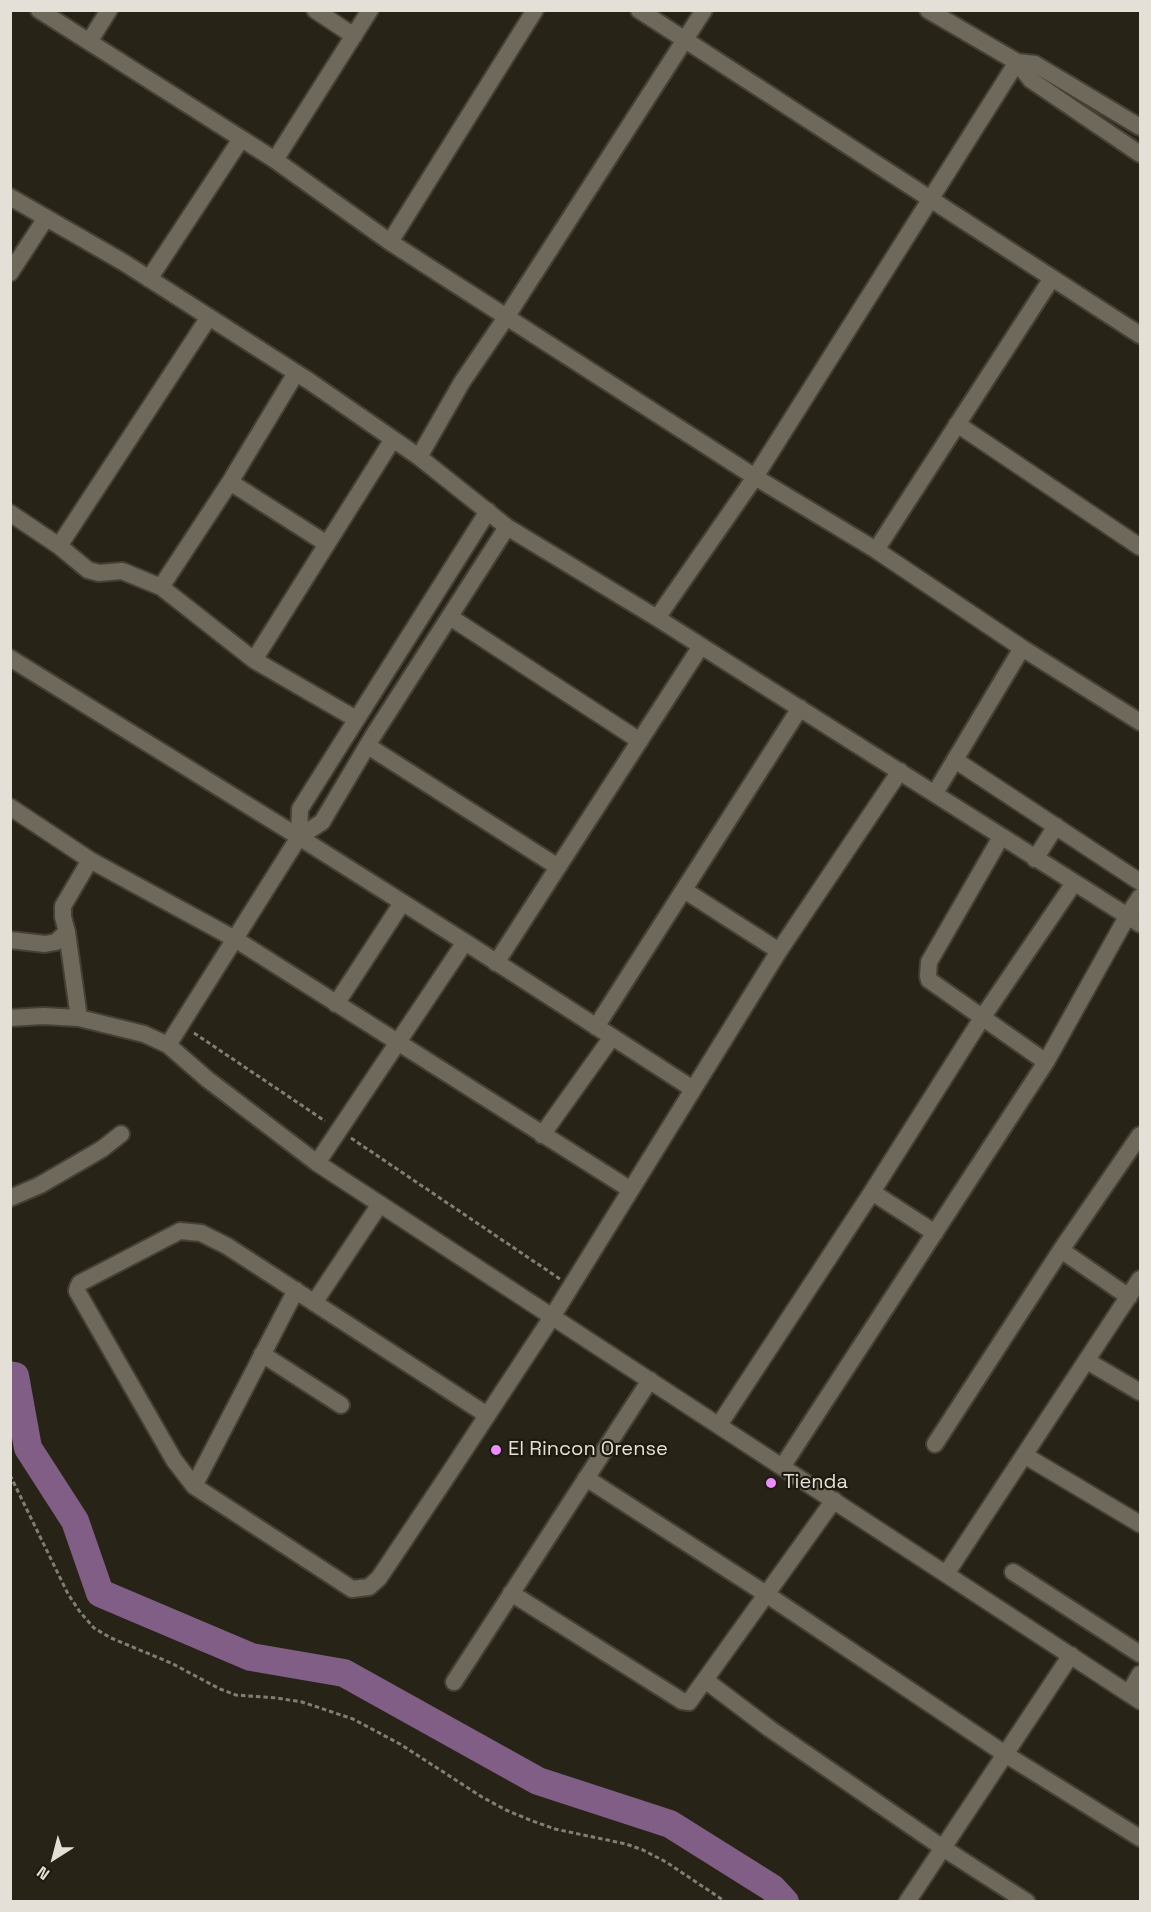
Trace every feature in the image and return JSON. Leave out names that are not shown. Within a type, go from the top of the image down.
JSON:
[{"type":"street","points":[[39,10],[275,160],[390,242],[755,477],[876,550],[1022,648],[1140,722]]},
{"type":"street","points":[[89,42],[109,10]]},
{"type":"street","points":[[315,10],[354,36]]},
{"type":"street","points":[[275,160],[370,10]]},
{"type":"street","points":[[390,242],[535,10]]},
{"type":"street","points":[[639,10],[1140,335]]},
{"type":"street","points":[[419,457],[462,382],[704,10]]},
{"type":"street","points":[[928,10],[1017,62],[1031,80],[1140,154]]},
{"type":"street","points":[[1017,62],[1035,64],[1140,127]]},
{"type":"street","points":[[657,618],[755,477],[929,198],[1017,62]]},
{"type":"street","points":[[149,279],[241,139]]},
{"type":"street","points":[[10,197],[149,279],[296,373],[419,457],[507,526],[657,618],[1134,920]]},
{"type":"street","points":[[10,273],[46,218]]},
{"type":"street","points":[[876,550],[1052,278]]},
{"type":"street","points":[[59,546],[209,318]]},
{"type":"street","points":[[161,587],[230,482],[296,373]]},
{"type":"street","points":[[957,424],[1139,541]]},
{"type":"street","points":[[255,660],[393,439]]},
{"type":"street","points":[[230,482],[327,544]]},
{"type":"street","points":[[299,837],[300,809],[488,511]]},
{"type":"street","points":[[10,513],[59,546],[88,570],[99,573],[122,571],[161,587],[255,660],[356,719]]},
{"type":"street","points":[[168,1045],[299,837],[322,822],[507,526]]},
{"type":"street","points":[[450,617],[640,741]]},
{"type":"street","points":[[496,963],[701,646]]},
{"type":"street","points":[[935,793],[1022,648]]},
{"type":"street","points":[[10,658],[299,837],[693,1089]]},
{"type":"street","points":[[596,1027],[800,708]]},
{"type":"street","points":[[368,746],[558,867]]},
{"type":"street","points":[[955,760],[1140,882]]},
{"type":"street","points":[[487,1415],[296,1290],[213,1238],[201,1233],[180,1232],[80,1283],[78,1287],[77,1291],[174,1460],[194,1486],[352,1589],[369,1587],[379,1578],[552,1317],[779,951],[900,771]]},
{"type":"street","points":[[10,807],[90,860],[234,939],[631,1190]]},
{"type":"street","points":[[1035,859],[1056,826]]},
{"type":"street","points":[[1001,837],[929,962],[927,970],[930,980],[1046,1062]]},
{"type":"street","points":[[79,1018],[63,906],[90,860]]},
{"type":"street","points":[[719,1425],[872,1192],[982,1018],[1074,883]]},
{"type":"street","points":[[684,890],[779,951]]},
{"type":"street","points":[[782,1467],[1046,1062],[1134,920],[1140,897]]},
{"type":"street","points":[[336,1004],[402,903]]},
{"type":"street","points":[[10,940],[45,944],[56,942],[67,932]]},
{"type":"street","points":[[317,1163],[465,942]]},
{"type":"street","points":[[10,1018],[43,1016],[79,1018],[144,1034],[168,1045],[207,1079],[317,1163],[1135,1697],[1140,1674]]},
{"type":"street","points":[[542,1134],[612,1037]]},
{"type":"street","points":[[10,1198],[40,1185],[102,1149],[121,1134]]},
{"type":"street","points":[[935,1444],[1140,1135]]},
{"type":"street","points":[[872,1192],[935,1233]]},
{"type":"street","points":[[314,1303],[380,1204]]},
{"type":"street","points":[[1061,1251],[1129,1297]]},
{"type":"street","points":[[946,1574],[1140,1279]]},
{"type":"street","points":[[194,1486],[296,1290]]},
{"type":"street","points":[[262,1354],[341,1405]]},
{"type":"street","points":[[1087,1361],[1140,1392]]},
{"type":"street","points":[[454,1682],[650,1380]]},
{"type":"street","points":[[1024,1455],[1140,1524]]},
{"type":"street","points":[[586,1478],[766,1594],[1005,1754],[1140,1838]]},
{"type":"street","points":[[511,1593],[685,1702],[691,1700],[834,1500]]},
{"type":"street","points":[[1013,1572],[1140,1654]]},
{"type":"street","points":[[908,1902],[1071,1656]]},
{"type":"street","points":[[705,1680],[770,1729],[943,1848],[1027,1902]]},
{"type":"path","points":[[181,1024],[571,1286]]},
{"type":"path","points":[[10,1475],[68,1594],[94,1628],[236,1695],[302,1702],[353,1719],[400,1744],[506,1810],[555,1829],[643,1850],[666,1862],[726,1902]]},
{"type":"waterway","points":[[10,1369],[15,1376]]},
{"type":"waterway","points":[[15,1376],[28,1448],[75,1521],[100,1593],[251,1657],[344,1673],[538,1781],[670,1824],[772,1888],[785,1902]]},
{"type":"place","name":"El Rincon Orense","points":[[496,1450]]},
{"type":"place","name":"Tienda","points":[[771,1483]]}]
